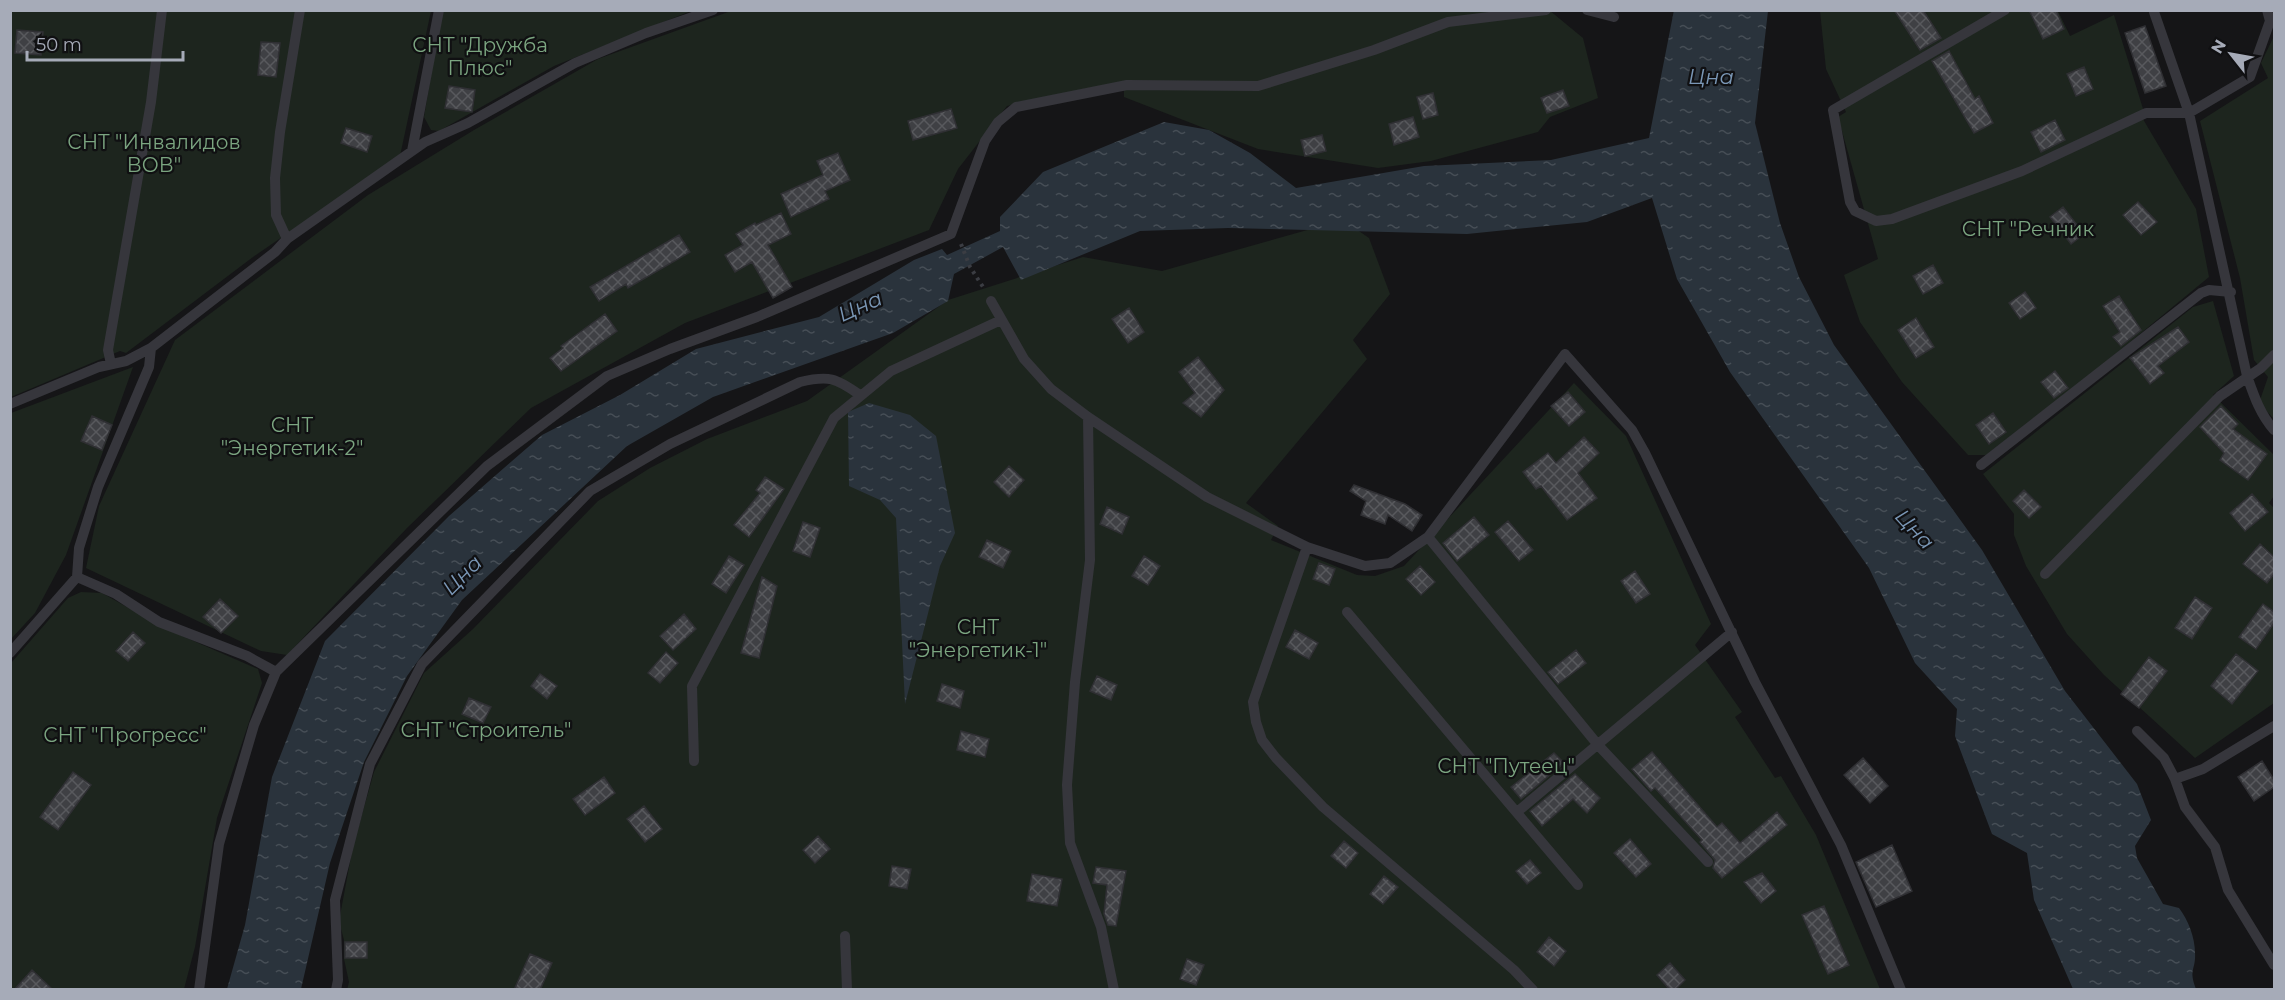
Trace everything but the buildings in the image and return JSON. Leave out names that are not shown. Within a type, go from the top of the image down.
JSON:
[{"type":"lane","points":[[111,364],[108,350],[151,102],[162,10]]},
{"type":"lane","points":[[287,239],[276,214],[275,178],[280,132],[300,10]]},
{"type":"lane","points":[[412,151],[439,10]]},
{"type":"lane","points":[[10,404],[111,364],[126,361],[151,348],[275,252],[287,239],[412,151],[575,63],[646,33],[713,10]]},
{"type":"lane","points":[[200,990],[219,844],[254,725],[276,672],[487,466],[607,376],[670,349],[757,317],[951,234],[985,141],[998,122],[1016,107],[1127,85],[1258,87],[1374,50],[1448,22],[1546,10]]},
{"type":"lane","points":[[1587,10],[1614,17]]},
{"type":"lane","points":[[2005,10],[1833,110],[1850,202],[1855,211],[1876,221],[1893,219],[2022,171],[2146,113],[2189,113],[2250,77],[2270,21],[2267,10]]},
{"type":"lane","points":[[2154,12],[2189,113],[2231,292],[2247,376],[2255,400],[2265,420],[2274,430]]},
{"type":"lane","points":[[1981,465],[2201,293],[2209,290],[2231,292]]},
{"type":"lane","points":[[991,301],[1031,366],[1052,389],[1088,417],[1207,496],[1307,547],[1340,559],[1374,566],[1400,558],[1428,537],[1565,354],[1632,430],[1755,681],[1841,845],[1901,990]]},
{"type":"lane","points":[[694,760],[692,686],[834,418],[891,371],[1001,320]]},
{"type":"lane","points":[[10,653],[77,577],[79,548],[98,487],[149,367],[151,348]]},
{"type":"lane","points":[[2045,574],[2220,396],[2261,368],[2274,355]]},
{"type":"lane","points":[[336,990],[338,980],[335,900],[370,764],[422,664],[590,491],[670,444],[800,382],[819,378],[838,379],[860,395]]},
{"type":"lane","points":[[1088,417],[1090,560],[1075,682],[1067,784],[1070,843],[1101,927],[1114,990]]},
{"type":"lane","points":[[1428,537],[1598,745],[1708,862]]},
{"type":"lane","points":[[1307,547],[1253,702],[1262,740],[1323,807],[1514,970],[1533,990]]},
{"type":"lane","points":[[77,577],[116,594],[159,622],[247,656],[276,672]]},
{"type":"lane","points":[[1347,612],[1578,885]]},
{"type":"lane","points":[[1517,812],[1732,632]]},
{"type":"lane","points":[[2175,779],[2203,769],[2274,726]]},
{"type":"lane","points":[[2137,731],[2164,758],[2175,779],[2184,807],[2215,847],[2228,890],[2274,965]]},
{"type":"lane","points":[[845,936],[847,990]]},
{"type":"path","points":[[962,246],[970,267],[991,301]]},
{"type":"green space","name":"СНТ \"Энергетик-2\"","points":[[1549,10],[1583,38],[1598,98],[1550,117],[1538,132],[1431,161],[1378,168],[1258,149],[1124,97],[1124,85],[1089,88],[1007,106],[958,169],[929,230],[685,323],[531,408],[407,528],[287,655],[261,651],[86,568],[99,506],[175,340],[368,195],[474,130],[598,59],[731,11]]},
{"type":"green space","name":"СНТ \"Инвалидов ВОВ\"","points":[[11,11],[431,11],[400,156],[253,257],[126,353],[120,351],[11,397]]},
{"type":"green space","name":"СНТ \"Дружба Плюс\"","points":[[442,11],[691,11],[554,66],[439,131],[431,130],[424,117]]},
{"type":"green space","name":"СНТ \"Речник","points":[[1820,11],[2058,11],[2070,36],[2114,15],[2144,112],[2140,114],[2196,209],[2209,277],[2095,371],[1986,455],[1968,455],[1902,382],[1860,322],[1844,275],[1878,259],[1838,117],[1846,112],[1826,69]]},
{"type":"green space","points":[[2274,36],[2274,419],[2259,403],[2268,377],[2254,360],[2240,278],[2200,121],[2268,78],[2261,63]]},
{"type":"green space","points":[[1343,220],[1369,238],[1390,294],[1353,340],[1367,359],[1246,503],[1278,526],[1271,540],[1357,575],[1375,576],[1404,566],[1574,383],[1626,436],[1711,624],[1695,645],[1742,712],[1735,717],[1775,778],[1781,776],[1816,835],[1880,989],[347,990],[349,982],[344,959],[344,940],[339,921],[353,846],[374,772],[424,673],[473,629],[598,501],[650,468],[707,439],[807,401],[948,300],[1083,257],[1162,271]]},
{"type":"green space","points":[[2213,301],[2234,376],[2213,395],[2274,455],[2274,496],[2269,503],[2274,508],[2274,703],[2195,758],[2104,675],[2067,634],[2026,566],[2014,535],[2014,514],[1983,474],[2193,307]]},
{"type":"green space","points":[[133,367],[66,555],[35,613],[11,639],[11,413]]},
{"type":"green space","name":"СНТ \"Прогресс\"","points":[[81,592],[102,593],[164,628],[258,669],[262,683],[217,818],[195,947],[184,989],[11,990],[11,663],[68,598]]},
{"type":"water","name":"Цна","points":[[1674,10],[1768,11],[1755,123],[1780,223],[1799,277],[1834,345],[1982,550],[2065,691],[2137,784],[2151,820],[2135,846],[2137,858],[2163,904],[2179,908],[2188,923],[2195,947],[2192,973],[2196,989],[2073,989],[2034,900],[2027,853],[1992,834],[1955,736],[1957,709],[1915,663],[1869,568],[1730,372],[1677,279],[1652,198],[1587,222],[1467,234],[1228,228],[1140,231],[1021,280],[1003,247],[954,274],[948,301],[893,333],[713,397],[627,446],[462,600],[407,676],[364,762],[330,863],[301,989],[227,989],[245,925],[272,777],[325,641],[449,516],[542,435],[620,395],[696,349],[819,317],[914,260],[942,249],[947,255],[1000,231],[1000,217],[1043,172],[1164,122],[1209,130],[1250,153],[1296,188],[1424,166],[1551,160],[1649,138]]},
{"type":"water","points":[[869,403],[910,415],[936,436],[955,533],[940,566],[905,704],[896,518],[880,500],[849,486],[848,412]]},
{"type":"park label","name":"СНТ \"Энергетик-1\"","points":[[978,638]]},
{"type":"park label","name":"СНТ \"Строитель\"","points":[[486,730]]},
{"type":"park label","name":"СНТ \"Путеец\"","points":[[1506,766]]}]
